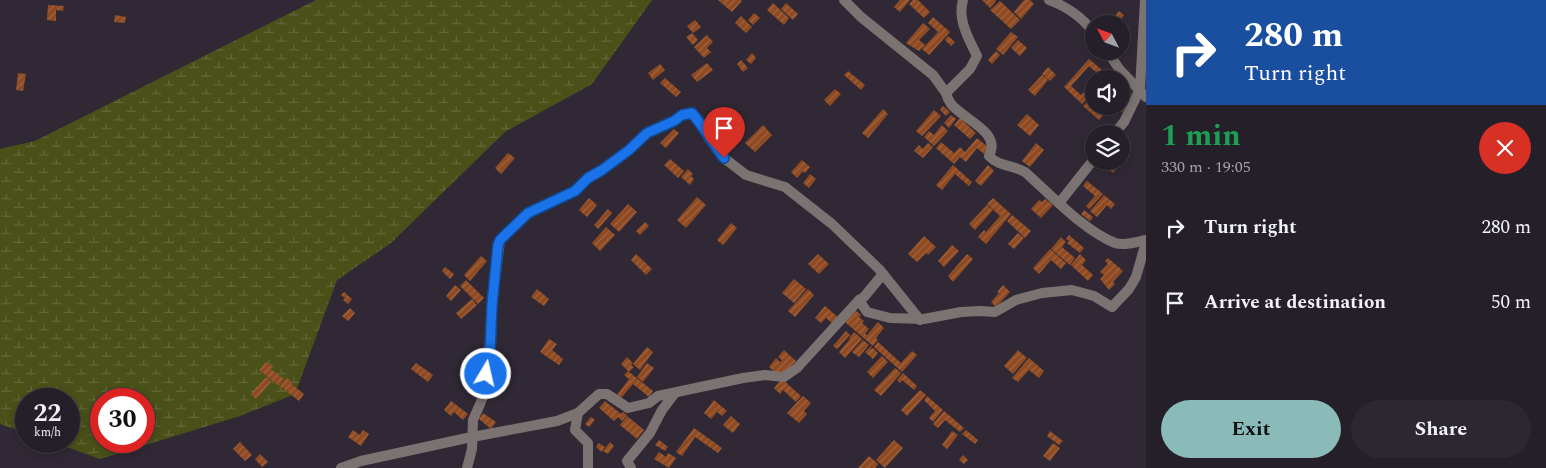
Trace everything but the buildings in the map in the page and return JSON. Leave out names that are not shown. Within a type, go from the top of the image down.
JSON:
[{"type":"street","points":[[844,0],[861,18],[933,75],[946,93],[951,104],[988,135],[993,143],[993,150],[989,156],[993,160],[1026,172],[1088,228],[1115,243],[1146,241],[1136,277],[1129,289],[1112,307],[1094,296],[1072,290],[1042,293],[1016,300],[995,312],[961,312],[920,320],[890,318],[867,312],[859,300]]},
{"type":"street","points":[[946,93],[970,68],[977,56],[964,28],[960,7],[963,0]]},
{"type":"street","points":[[1049,0],[1058,3],[1085,21]]},
{"type":"street","points":[[1122,125],[1143,93],[1145,0]]},
{"type":"street","points":[[1113,60],[1120,70],[1143,93]]},
{"type":"street","points":[[467,468],[472,449],[473,420],[482,396],[490,353],[492,305],[500,240],[531,211],[575,191],[588,178],[629,150],[647,133],[674,121],[682,115],[692,113],[724,158],[746,175],[777,184],[794,192],[832,224],[883,274],[920,320]]},
{"type":"street","points":[[1060,202],[1085,170]]},
{"type":"street","points":[[341,468],[472,437],[557,420],[578,413],[599,394],[606,394],[628,408],[649,403],[658,396],[743,378],[765,375],[784,377],[797,368],[859,300],[864,297],[883,274]]},
{"type":"street","points":[[630,468],[627,461],[650,433],[662,410],[675,393]]},
{"type":"street","points":[[578,413],[575,428],[588,444],[588,468]]},
{"type":"street","points":[[472,449],[487,434]]},
{"type":"green space","points":[[316,0],[652,0],[592,84],[505,132],[391,243],[337,280],[295,394],[240,416],[155,442],[155,388],[90,388],[90,453],[120,453],[100,459],[80,452],[80,388],[15,388],[15,429],[0,424],[0,149],[35,141]]},
{"type":"route","points":[[486,374],[490,353],[492,305],[498,245],[500,240],[526,215],[549,202],[575,191],[588,178],[629,150],[647,133],[674,121],[682,115],[692,113],[724,158]]}]
